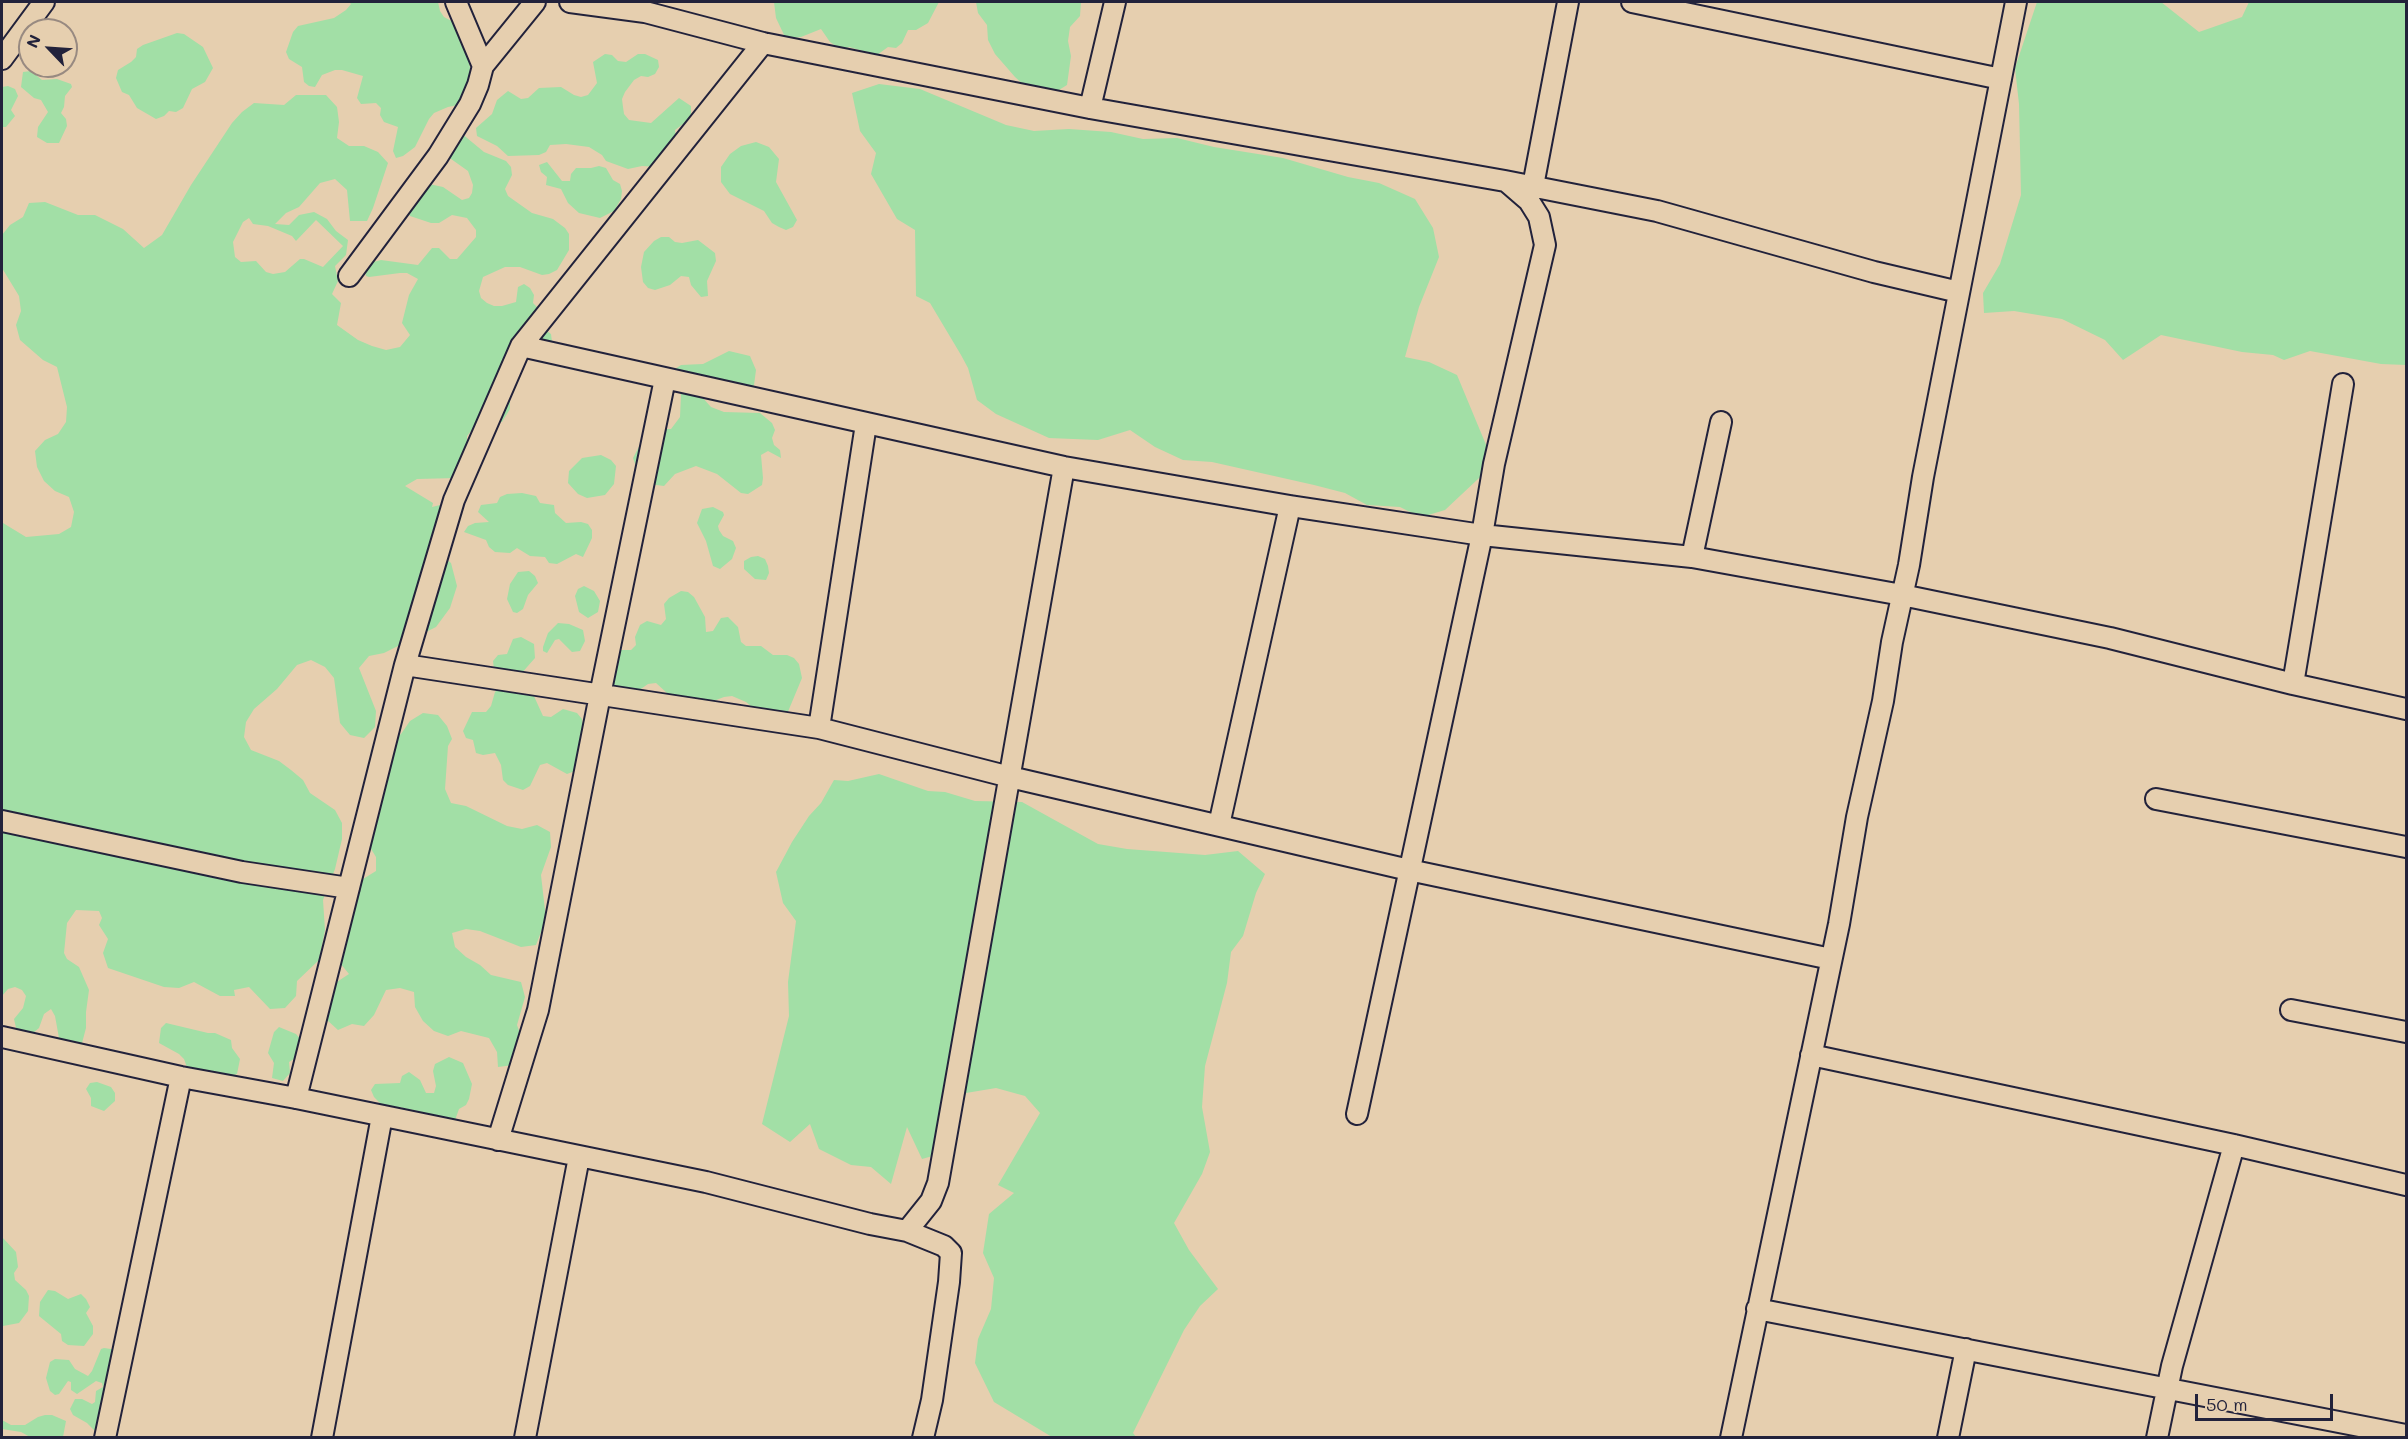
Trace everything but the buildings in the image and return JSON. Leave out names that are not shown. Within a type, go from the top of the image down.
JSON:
[{"type":"street","points":[[2,59],[45,2]]},
{"type":"street","points":[[456,2],[483,66]]},
{"type":"street","points":[[349,276],[438,156],[470,104],[483,66],[535,2]]},
{"type":"street","points":[[570,2],[647,7],[763,43],[1090,108],[1533,186],[1657,211],[1874,272],[1959,292]]},
{"type":"street","points":[[1090,108],[1115,2]]},
{"type":"street","points":[[1533,186],[1568,2]]},
{"type":"street","points":[[1632,2],[2001,79]]},
{"type":"street","points":[[1731,1437],[1831,959],[2016,2]]},
{"type":"street","points":[[296,1098],[405,665],[454,501],[521,346],[763,43]]},
{"type":"street","points":[[1356,1114],[1482,535],[1494,464],[1545,245],[1539,217],[1529,201],[1505,181]]},
{"type":"street","points":[[521,346],[665,380],[1064,467],[1290,506],[1482,535],[1692,557],[1902,595],[2110,638],[2293,684],[2406,709]]},
{"type":"street","points":[[498,1140],[538,1010],[665,380]]},
{"type":"street","points":[[2293,684],[2343,384]]},
{"type":"street","points":[[1692,557],[1721,422]]},
{"type":"street","points":[[819,728],[866,424]]},
{"type":"street","points":[[907,1231],[931,1201],[938,1183],[1064,467]]},
{"type":"street","points":[[1219,825],[1290,506]]},
{"type":"street","points":[[405,665],[819,728],[1010,777],[1409,870],[1831,959]]},
{"type":"street","points":[[2156,799],[2406,847]]},
{"type":"street","points":[[2,821],[242,872],[349,888]]},
{"type":"street","points":[[2291,1010],[2406,1032]]},
{"type":"street","points":[[2,1037],[181,1077],[296,1098],[706,1182],[870,1224],[907,1231],[944,1246],[951,1253],[951,1262],[932,1400],[923,1437]]},
{"type":"street","points":[[1811,1055],[2234,1145],[2406,1185]]},
{"type":"street","points":[[105,1437],[181,1077]]},
{"type":"street","points":[[322,1437],[382,1116]]},
{"type":"street","points":[[2157,1437],[2172,1366],[2234,1145]]},
{"type":"street","points":[[525,1437],[579,1157]]},
{"type":"street","points":[[1757,1309],[2168,1388],[2369,1432],[2406,1435]]},
{"type":"street","points":[[1948,1437],[1966,1349]]},
{"type":"green space","points":[[349,2],[438,2],[444,17],[457,24],[469,60],[471,75],[463,104],[434,113],[415,147],[403,156],[396,158],[393,151],[398,127],[384,122],[380,115],[381,108],[376,103],[361,104],[357,98],[363,76],[335,70],[322,75],[315,87],[309,86],[304,82],[302,67],[289,59],[286,52],[293,32],[298,26],[334,18],[346,10],[351,4]]},
{"type":"green space","points":[[774,2],[939,2],[928,23],[916,30],[908,30],[902,43],[896,48],[888,47],[877,55],[849,47],[842,50],[830,42],[821,29],[801,37],[786,39],[776,18]]},
{"type":"green space","points":[[976,2],[1081,2],[1080,16],[1070,27],[1068,41],[1071,56],[1067,85],[1054,93],[1026,87],[1015,77],[995,54],[988,40],[987,25],[978,13]]},
{"type":"green space","points":[[2037,2],[2161,2],[2199,32],[2242,17],[2249,2],[2406,2],[2406,365],[2381,364],[2310,351],[2284,360],[2273,355],[2242,352],[2161,335],[2123,360],[2105,340],[2062,319],[2014,311],[1984,313],[1983,293],[2000,264],[2021,195],[2019,104],[2015,68]]},
{"type":"green space","points":[[177,33],[184,34],[203,47],[213,68],[205,82],[192,89],[183,108],[176,112],[169,111],[156,119],[137,108],[129,95],[122,92],[116,78],[118,70],[136,57],[137,49]]},
{"type":"green space","points":[[605,54],[612,55],[618,61],[626,62],[638,54],[645,54],[658,60],[659,67],[655,74],[648,77],[641,76],[634,80],[625,92],[622,99],[624,114],[629,120],[651,123],[679,98],[691,106],[691,114],[687,121],[675,130],[676,138],[658,167],[642,166],[628,169],[606,161],[602,155],[589,147],[566,144],[550,145],[546,152],[539,155],[508,156],[497,146],[477,136],[476,128],[492,114],[497,100],[508,91],[521,99],[528,98],[539,88],[561,87],[574,95],[581,97],[588,95],[597,83],[593,62]]},
{"type":"green space","points":[[22,78],[57,79],[71,84],[72,87],[65,96],[61,113],[66,119],[67,126],[59,143],[47,143],[37,137],[38,127],[48,112],[41,100],[34,98],[21,87]]},
{"type":"green space","points":[[879,84],[920,89],[1006,125],[1034,131],[1069,129],[1111,132],[1143,139],[1177,138],[1214,147],[1283,158],[1348,177],[1379,183],[1415,199],[1433,228],[1439,257],[1419,307],[1405,357],[1429,362],[1457,375],[1494,464],[1445,510],[1425,516],[1416,515],[1400,507],[1367,505],[1345,493],[1314,485],[1212,462],[1183,460],[1155,447],[1130,430],[1098,440],[1049,438],[996,414],[977,400],[968,368],[961,355],[930,303],[916,296],[915,230],[897,219],[871,174],[876,153],[860,131],[852,93]]},
{"type":"green space","points":[[8,86],[15,89],[18,96],[11,110],[15,116],[6,127],[2,127],[2,87]]},
{"type":"green space","points":[[296,95],[326,95],[337,107],[339,122],[337,138],[349,146],[364,146],[378,152],[388,163],[367,221],[350,221],[347,190],[335,179],[320,183],[299,207],[286,213],[275,224],[289,225],[299,215],[314,212],[327,219],[336,231],[348,240],[346,255],[335,266],[338,281],[332,294],[341,303],[337,325],[358,340],[372,346],[386,350],[400,347],[410,335],[402,323],[409,295],[418,279],[407,273],[369,277],[366,276],[365,268],[370,263],[381,260],[418,265],[432,248],[439,248],[450,259],[457,259],[476,237],[476,230],[467,218],[452,215],[439,223],[431,223],[410,216],[406,210],[429,184],[443,187],[462,200],[469,198],[473,185],[468,171],[444,154],[461,133],[484,152],[506,161],[511,167],[512,175],[505,189],[508,196],[532,213],[553,219],[569,234],[569,250],[557,270],[542,275],[520,267],[505,267],[483,277],[479,291],[481,298],[487,303],[502,306],[516,302],[518,287],[524,284],[530,288],[534,295],[533,303],[538,308],[537,324],[551,334],[552,342],[550,349],[532,353],[497,375],[505,396],[510,402],[510,409],[502,422],[486,422],[472,430],[467,436],[467,452],[456,478],[417,479],[405,486],[433,503],[432,507],[440,505],[455,507],[441,555],[451,563],[457,586],[450,608],[436,627],[384,653],[369,656],[359,668],[376,711],[375,727],[364,738],[350,735],[340,723],[334,678],[325,667],[311,660],[297,665],[277,689],[254,709],[246,722],[244,737],[251,750],[279,761],[291,770],[303,780],[310,793],[335,810],[342,823],[342,839],[335,869],[323,900],[325,930],[319,960],[297,981],[296,996],[285,1008],[270,1009],[249,987],[234,990],[235,996],[220,996],[194,982],[179,988],[164,987],[108,968],[103,953],[108,939],[99,925],[102,918],[99,911],[76,910],[67,923],[64,953],[67,959],[79,967],[89,990],[86,1028],[82,1043],[77,1048],[63,1043],[59,1038],[55,1016],[51,1009],[44,1014],[39,1028],[33,1033],[25,1035],[17,1032],[14,1019],[23,1008],[26,996],[22,990],[15,987],[8,989],[2,996],[2,509],[3,523],[26,537],[59,534],[71,527],[74,512],[69,497],[55,491],[44,481],[37,467],[35,451],[45,440],[58,434],[66,422],[67,407],[57,367],[43,360],[20,340],[16,325],[21,311],[19,296],[2,268],[2,235],[10,225],[23,217],[29,203],[45,202],[78,215],[95,215],[123,229],[144,248],[162,235],[191,185],[232,123],[242,112],[254,103],[284,105]],"holes":[[[249,218],[253,224],[268,226],[292,236],[296,241],[316,220],[343,246],[323,267],[300,259],[285,272],[273,274],[266,272],[256,261],[241,262],[235,257],[233,242],[243,222]]]},
{"type":"green space","points":[[756,142],[769,147],[779,159],[776,182],[797,220],[793,227],[786,230],[772,223],[764,211],[730,194],[721,182],[721,167],[730,154],[741,146]]},
{"type":"green space","points":[[547,162],[562,181],[570,181],[571,174],[576,168],[599,166],[606,168],[613,180],[620,184],[622,191],[621,199],[614,211],[600,218],[579,213],[568,203],[561,189],[546,185],[547,177],[541,172],[539,165]]},
{"type":"green space","points":[[661,237],[669,237],[675,242],[682,243],[698,240],[715,253],[716,261],[707,281],[708,296],[701,297],[691,285],[689,277],[681,276],[670,285],[655,290],[648,288],[643,282],[641,267],[644,252]]},
{"type":"green space","points":[[729,351],[750,356],[756,370],[754,385],[749,391],[704,389],[701,396],[711,407],[724,412],[760,413],[772,423],[775,430],[772,438],[774,445],[780,450],[781,458],[768,451],[761,455],[762,485],[748,494],[741,493],[717,474],[696,466],[675,474],[664,486],[649,484],[639,475],[633,458],[643,439],[664,429],[671,429],[680,417],[681,395],[672,376],[675,369],[681,365],[703,364]]},
{"type":"green space","points":[[601,455],[611,460],[616,466],[614,484],[605,495],[587,498],[578,494],[568,483],[569,471],[582,458]]},
{"type":"green space","points":[[522,493],[536,496],[540,503],[554,505],[555,513],[566,523],[588,524],[592,530],[592,538],[583,557],[576,554],[557,564],[549,563],[545,557],[530,556],[517,548],[510,553],[495,552],[486,540],[464,532],[468,526],[475,523],[489,522],[478,512],[481,505],[497,503],[500,497],[507,494]]},
{"type":"green space","points":[[713,507],[723,512],[724,515],[718,526],[719,530],[723,536],[733,541],[736,548],[732,559],[720,569],[713,566],[706,541],[697,523],[702,509]]},
{"type":"green space","points":[[758,556],[765,559],[768,566],[769,573],[766,580],[755,579],[744,569],[744,561]]},
{"type":"green space","points":[[529,571],[538,583],[528,595],[523,609],[517,613],[513,612],[507,599],[510,584],[518,572]]},
{"type":"green space","points":[[584,586],[594,591],[600,601],[598,612],[588,618],[579,612],[575,596],[578,589]]},
{"type":"green space","points":[[681,591],[688,592],[694,597],[705,617],[706,632],[713,631],[721,618],[728,617],[738,627],[741,642],[746,646],[761,646],[773,655],[787,655],[794,658],[799,664],[802,678],[787,714],[758,712],[746,702],[732,696],[703,705],[671,700],[656,683],[648,684],[635,693],[613,695],[605,676],[616,650],[631,650],[636,645],[635,637],[640,625],[647,621],[661,625],[666,619],[664,604]]},
{"type":"green space","points":[[558,623],[569,624],[583,630],[585,641],[580,651],[572,652],[559,639],[555,640],[547,653],[543,651],[548,633]]},
{"type":"green space","points":[[521,637],[534,644],[535,658],[520,675],[499,674],[494,669],[493,661],[498,655],[507,654],[513,639]]},
{"type":"green space","points":[[500,687],[533,694],[543,716],[551,717],[563,709],[577,713],[582,719],[583,726],[582,749],[575,771],[567,774],[547,763],[540,765],[530,786],[523,790],[508,785],[503,780],[501,765],[495,753],[483,755],[476,753],[473,740],[466,738],[463,731],[472,712],[486,712],[491,706],[495,692]]},
{"type":"green space","points":[[423,713],[438,715],[447,726],[452,739],[448,746],[445,789],[451,803],[466,806],[507,826],[522,829],[537,825],[550,832],[551,847],[541,875],[546,919],[536,945],[521,947],[480,931],[466,929],[452,933],[455,947],[491,975],[521,982],[525,997],[517,1025],[522,1039],[513,1065],[498,1067],[497,1052],[489,1038],[461,1031],[448,1036],[434,1031],[423,1021],[415,1007],[414,992],[400,988],[386,990],[374,1015],[364,1026],[352,1024],[338,1030],[327,1020],[320,1007],[323,991],[349,974],[340,963],[335,948],[348,905],[363,879],[376,871],[376,857],[368,844],[365,783],[370,769],[388,743],[401,734],[410,721]]},
{"type":"green space","points":[[879,774],[928,791],[945,792],[975,801],[1022,802],[1098,844],[1127,849],[1205,855],[1238,851],[1265,874],[1256,893],[1243,936],[1231,952],[1227,983],[1205,1066],[1202,1107],[1210,1152],[1202,1174],[1174,1223],[1189,1250],[1218,1289],[1200,1306],[1184,1330],[1133,1433],[1136,1437],[1052,1437],[994,1402],[975,1363],[978,1339],[991,1309],[994,1278],[983,1253],[989,1214],[1014,1193],[998,1185],[1040,1113],[1025,1096],[996,1088],[966,1093],[943,1153],[922,1159],[907,1127],[891,1184],[871,1167],[851,1165],[819,1149],[810,1124],[790,1142],[762,1124],[789,1016],[788,982],[796,921],[783,903],[776,872],[792,842],[809,816],[821,803],[834,780],[848,781]]},
{"type":"green space","points":[[166,1023],[215,1033],[231,1040],[232,1048],[240,1059],[237,1074],[215,1075],[208,1089],[201,1092],[192,1081],[184,1059],[159,1043],[161,1028]]},
{"type":"green space","points":[[279,1027],[296,1034],[304,1043],[299,1056],[289,1062],[290,1073],[283,1081],[272,1078],[274,1063],[268,1053],[274,1032]]},
{"type":"green space","points":[[449,1057],[463,1063],[472,1084],[469,1099],[466,1105],[459,1109],[454,1123],[424,1119],[421,1112],[399,1107],[384,1107],[374,1097],[371,1090],[375,1084],[400,1083],[402,1076],[409,1072],[420,1080],[426,1093],[434,1093],[435,1064]]},
{"type":"green space","points":[[97,1082],[111,1087],[115,1093],[115,1101],[104,1111],[91,1106],[91,1098],[86,1089],[90,1083]]},
{"type":"green space","points":[[2,1237],[16,1252],[18,1267],[14,1273],[15,1280],[29,1296],[28,1311],[19,1323],[3,1326],[2,1326]]},
{"type":"green space","points":[[48,1290],[55,1291],[68,1299],[81,1294],[86,1299],[90,1307],[86,1313],[93,1326],[93,1334],[84,1346],[68,1345],[62,1341],[61,1334],[39,1316],[40,1302]]},
{"type":"green space","points":[[101,1349],[118,1350],[131,1374],[123,1392],[97,1433],[87,1423],[73,1415],[70,1409],[75,1399],[82,1399],[92,1404],[95,1402],[96,1391],[103,1387],[102,1383],[96,1381],[77,1394],[71,1390],[71,1382],[68,1381],[59,1394],[55,1395],[50,1391],[46,1378],[50,1362],[55,1359],[69,1360],[75,1369],[88,1376]]},
{"type":"green space","points":[[45,1415],[52,1415],[66,1421],[63,1437],[30,1437],[21,1432],[2,1429],[2,1420],[11,1425],[25,1425]]}]
